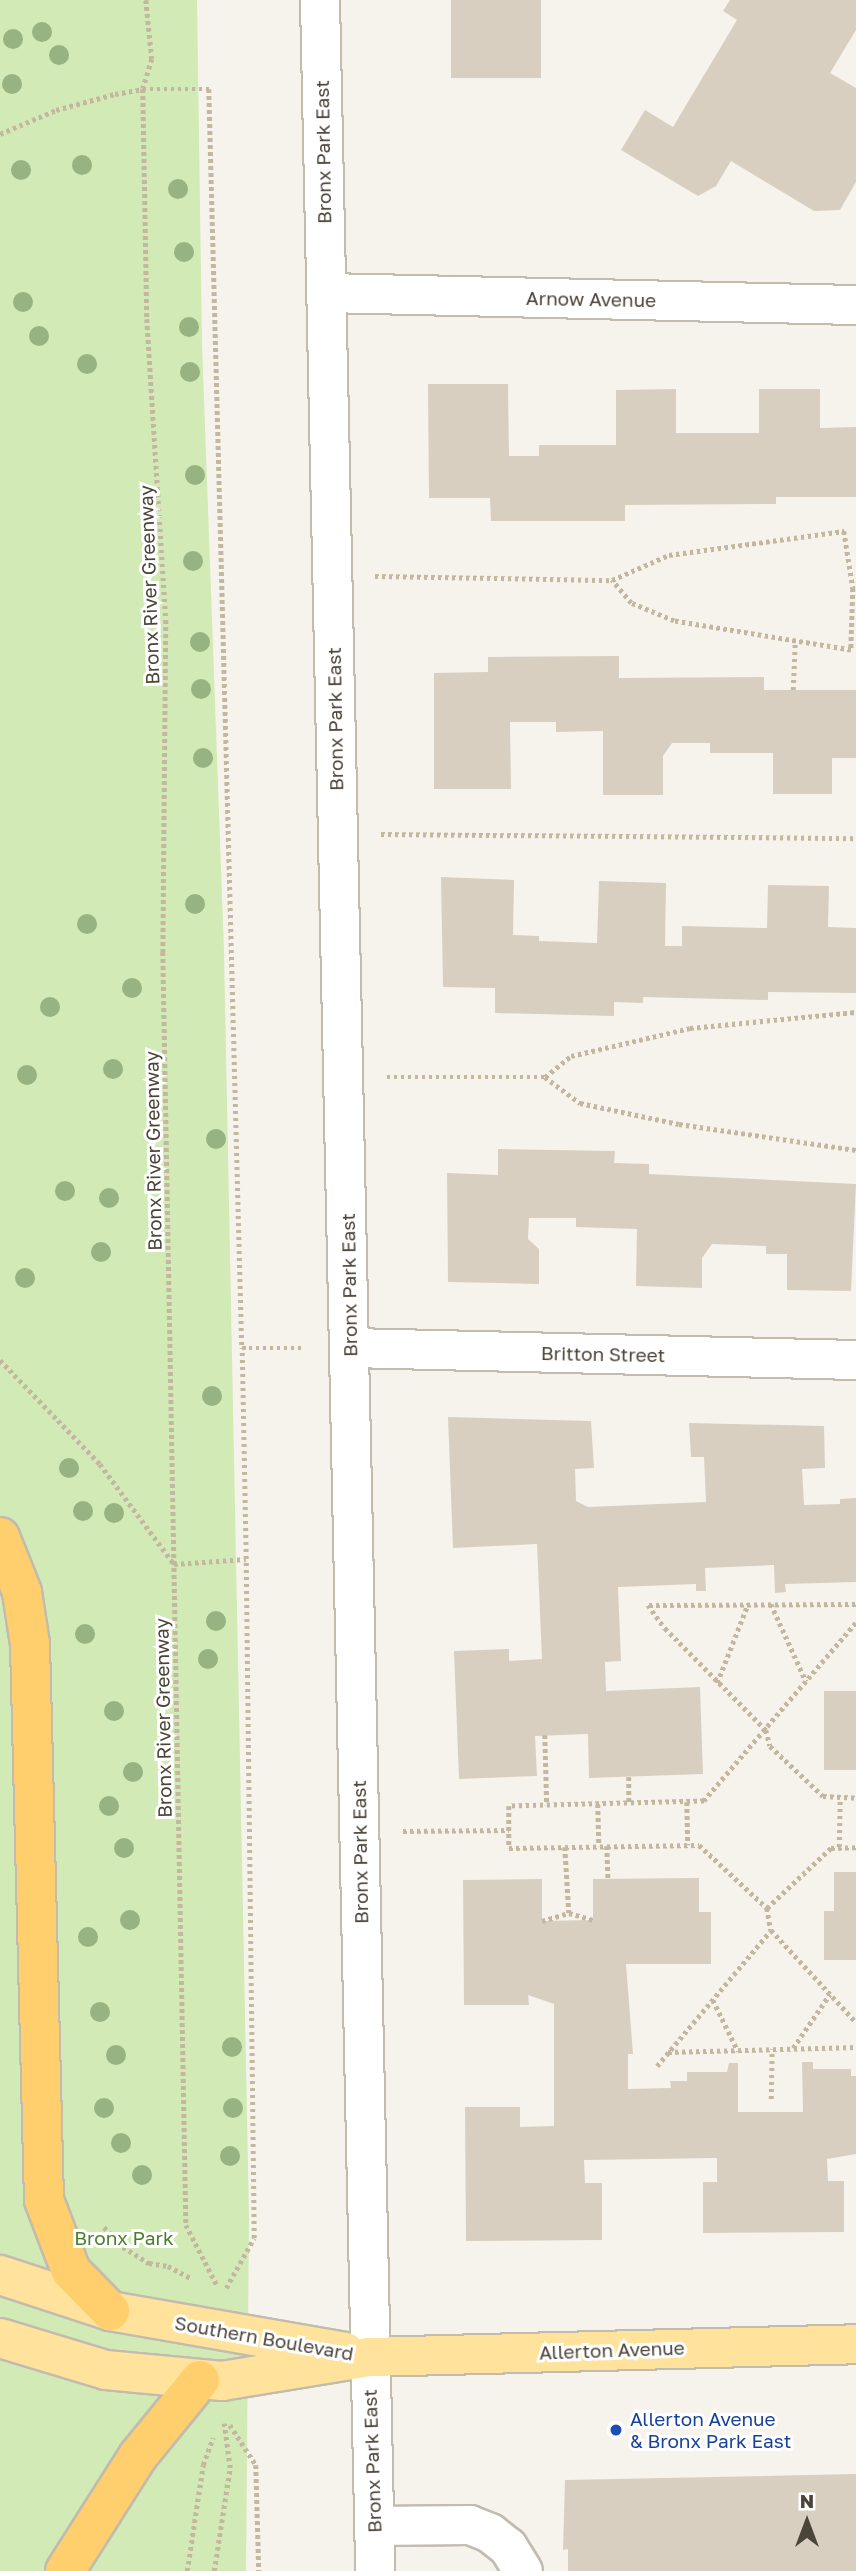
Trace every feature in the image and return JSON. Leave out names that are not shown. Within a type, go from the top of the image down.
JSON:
[{"type":"highway","points":[[0,1537],[22,1591],[30,1644],[44,2200],[71,2271],[110,2311]]},
{"type":"highway","points":[[65,2571],[138,2456],[200,2380]]},
{"type":"main road","name":"Southern Boulevard","points":[[0,2275],[110,2311],[222,2327],[369,2357]]},
{"type":"main road","name":"Southern Boulevard","points":[[0,2338],[106,2370],[200,2380],[222,2381],[369,2357]]},
{"type":"main road","name":"Allerton Avenue","points":[[369,2357],[856,2344]]},
{"type":"street","name":"Bronx Park East","points":[[320,0],[351,1348],[375,2571]]},
{"type":"street","name":"Arnow Avenue","points":[[326,293],[856,305]]},
{"type":"street","name":"Britton Street","points":[[351,1348],[856,1360]]},
{"type":"street","points":[[374,2526],[470,2525],[490,2533],[508,2547],[523,2571]]},
{"type":"path","name":"Bronx River Greenway","points":[[146,0],[152,59],[142,89],[147,319],[166,620],[163,953],[186,2225],[223,2295]]},
{"type":"path","points":[[0,134],[56,110],[142,89],[209,89],[246,1559],[174,1564],[100,1464],[0,1360]]},
{"type":"path","points":[[332,575],[612,580],[669,555],[844,531],[853,588],[853,649],[674,621],[631,603],[612,580]]},
{"type":"path","points":[[793,690],[795,642]]},
{"type":"path","points":[[338,833],[856,838]]},
{"type":"path","points":[[545,1077],[571,1056],[690,1028],[856,1012]]},
{"type":"path","points":[[344,1077],[545,1077],[580,1103],[679,1124],[856,1150]]},
{"type":"path","points":[[242,1348],[351,1348]]},
{"type":"path","points":[[212,2289],[223,2295],[254,2238],[246,1560]]},
{"type":"path","points":[[718,1683],[748,1604]]},
{"type":"path","points":[[771,1604],[806,1681]]},
{"type":"path","points":[[856,1604],[648,1605],[718,1683],[766,1730],[770,1746],[823,1796],[856,1798]]},
{"type":"path","points":[[856,1623],[704,1801],[509,1806],[509,1848],[699,1845],[766,1908],[771,1930],[856,2022]]},
{"type":"path","points":[[545,1735],[547,1805]]},
{"type":"path","points":[[629,1777],[629,1803]]},
{"type":"path","points":[[839,1847],[840,1798]]},
{"type":"path","points":[[687,1802],[688,1845]]},
{"type":"path","points":[[598,1804],[599,1846]]},
{"type":"path","points":[[360,1831],[509,1830]]},
{"type":"path","points":[[607,1846],[608,1878]]},
{"type":"path","points":[[565,1847],[569,1913]]},
{"type":"path","points":[[766,1908],[831,1848],[856,1847]]},
{"type":"path","points":[[542,1921],[569,1913],[593,1920]]},
{"type":"path","points":[[657,2066],[771,1930]]},
{"type":"path","points":[[793,2049],[830,1994]]},
{"type":"path","points":[[713,2000],[738,2051]]},
{"type":"path","points":[[668,2052],[856,2047]]},
{"type":"path","points":[[771,2099],[772,2049]]},
{"type":"path","points":[[96,2219],[123,2247],[149,2263],[168,2266],[201,2284]]},
{"type":"path","points":[[187,2571],[203,2465],[223,2412]]},
{"type":"path","points":[[214,2571],[230,2468],[223,2412]]},
{"type":"path","points":[[223,2412],[256,2465],[259,2571]]},
{"type":"green space","name":"Bronx Park","points":[[0,0],[197,0],[202,343],[224,951],[249,2217],[246,2571],[0,2571]]},
{"type":"building","points":[[451,0],[541,0],[541,78],[451,78]]},
{"type":"building","points":[[730,0],[856,0],[856,30],[830,73],[856,88],[856,182],[840,210],[814,211],[731,161],[716,186],[698,196],[621,150],[645,110],[673,127],[737,20],[723,11]]},
{"type":"building","points":[[428,384],[508,384],[509,456],[539,456],[539,445],[616,445],[616,390],[676,389],[676,433],[759,433],[759,389],[820,389],[820,428],[856,427],[856,497],[776,497],[776,504],[625,505],[625,521],[491,521],[490,498],[429,498]]},
{"type":"building","points":[[619,656],[619,678],[764,677],[764,690],[856,690],[856,758],[832,758],[832,794],[773,794],[773,753],[710,753],[710,743],[672,743],[663,756],[663,795],[603,795],[603,731],[556,732],[556,722],[510,722],[511,789],[434,789],[434,673],[488,672],[488,657]]},
{"type":"building","points":[[441,877],[514,880],[513,935],[539,936],[539,941],[597,943],[599,881],[666,883],[665,946],[682,946],[682,926],[767,928],[768,885],[829,886],[828,927],[856,928],[856,993],[768,992],[768,1000],[643,997],[643,1003],[614,1002],[614,1016],[495,1013],[495,988],[443,987]]},
{"type":"building","points":[[498,1149],[615,1151],[614,1163],[649,1164],[649,1174],[856,1184],[851,1291],[787,1290],[787,1254],[766,1254],[766,1246],[712,1244],[702,1258],[702,1288],[636,1286],[637,1229],[576,1227],[576,1218],[529,1218],[528,1239],[539,1249],[539,1284],[448,1282],[447,1173],[498,1175]]},
{"type":"building","points":[[448,1417],[591,1421],[594,1468],[575,1469],[576,1501],[588,1507],[706,1502],[704,1457],[691,1457],[689,1423],[824,1426],[825,1468],[802,1469],[804,1505],[840,1504],[840,1499],[856,1498],[856,1582],[785,1584],[786,1592],[775,1593],[774,1565],[705,1568],[706,1591],[696,1591],[696,1584],[618,1587],[621,1661],[605,1662],[606,1691],[700,1687],[703,1774],[589,1778],[588,1734],[535,1736],[537,1776],[459,1779],[454,1651],[509,1649],[509,1661],[542,1659],[537,1544],[453,1548]]},
{"type":"building","points":[[824,1691],[856,1691],[856,1770],[824,1770]]},
{"type":"building","points":[[834,1872],[856,1872],[856,1960],[824,1960],[824,1911],[834,1911]]},
{"type":"building","points":[[699,1878],[699,1912],[711,1912],[711,1964],[626,1964],[633,2054],[628,2054],[628,2089],[671,2088],[670,2081],[687,2081],[687,2072],[727,2072],[729,2063],[738,2063],[738,2112],[803,2112],[802,2062],[813,2062],[813,2069],[851,2069],[851,2076],[856,2076],[856,2154],[827,2159],[828,2181],[844,2181],[844,2232],[703,2233],[703,2182],[717,2182],[717,2158],[584,2160],[585,2183],[602,2183],[602,2240],[466,2241],[465,2107],[520,2107],[520,2127],[554,2126],[554,2004],[528,1995],[529,2005],[464,2005],[463,1880],[542,1879],[542,1921],[593,1920],[593,1879]]},
{"type":"building","points":[[856,2474],[856,2571],[568,2571],[568,2549],[563,2550],[565,2480]]},
{"type":"place","name":"Allerton Avenue & Bronx Park East","points":[[616,2430]]}]
